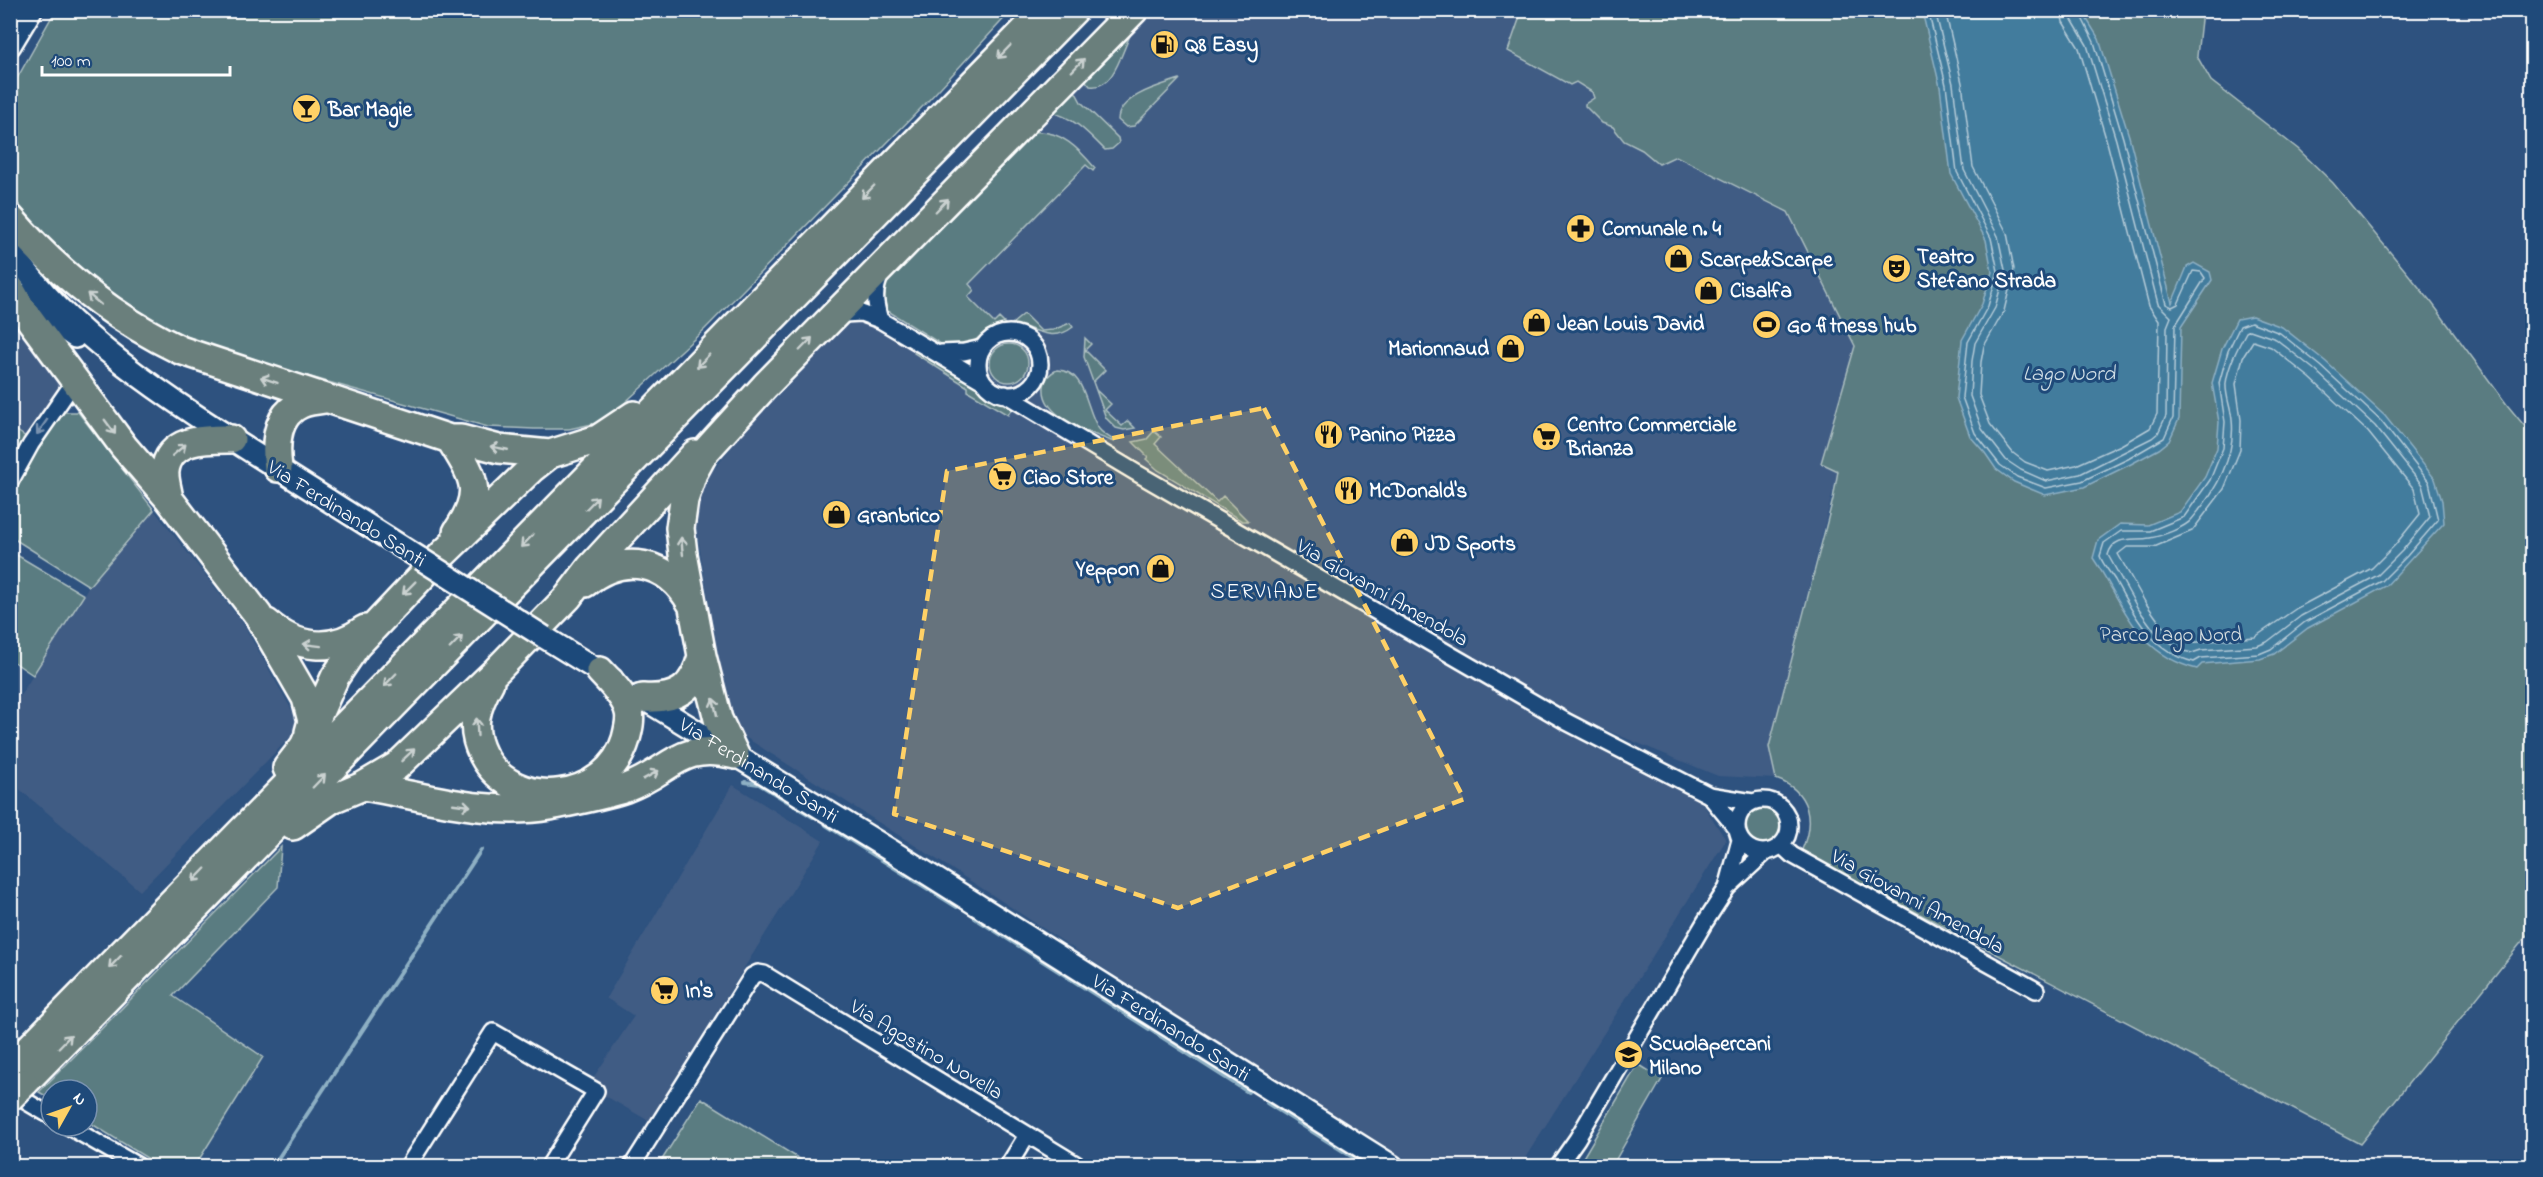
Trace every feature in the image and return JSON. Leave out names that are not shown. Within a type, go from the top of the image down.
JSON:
[{"type":"highway","points":[[14,1085],[240,834],[1045,10]]},
{"type":"highway","points":[[14,1085],[192,912],[1074,10]]},
{"type":"highway","points":[[192,912],[304,816],[397,766],[497,670],[568,597],[590,568],[675,475],[1134,10]]},
{"type":"highway","points":[[10,218],[72,280],[101,304],[144,333],[180,350],[450,439],[461,439],[500,449],[550,454]]},
{"type":"highway","points":[[10,288],[20,306],[124,447],[169,499],[258,615],[306,698],[312,721],[309,736]]},
{"type":"highway","points":[[735,755],[720,727],[702,656],[691,604],[680,528],[684,500],[693,473],[704,453],[765,386]]},
{"type":"highway","points":[[432,557],[550,454],[598,439],[620,426],[654,398],[671,394]]},
{"type":"highway","points":[[278,468],[276,450],[278,429],[286,415],[300,404],[325,399]]},
{"type":"highway","points":[[169,499],[165,470],[174,452],[192,440],[231,439]]},
{"type":"highway","points":[[240,834],[245,812],[291,764],[309,736],[335,677],[356,646],[471,512],[474,487],[467,464],[450,439]]},
{"type":"highway","points":[[568,597],[604,570],[632,564],[645,565],[663,572],[683,588],[691,604]]},
{"type":"highway","points":[[258,615],[278,633],[291,640],[300,644],[323,646],[352,637],[383,615]]},
{"type":"highway","points":[[643,698],[668,698],[682,691],[694,677],[702,656]]},
{"type":"highway","points":[[497,670],[478,704],[475,725],[479,747],[488,765],[503,780],[520,789],[560,794],[596,780],[612,765],[623,748],[629,728],[629,711],[617,690],[600,672]]},
{"type":"highway","points":[[363,786],[460,806],[524,808],[547,806],[626,788],[696,751],[715,750],[735,755]]},
{"type":"main road","points":[[10,25],[19,10]]},
{"type":"main road","points":[[10,45],[31,10]]},
{"type":"main road","points":[[10,247],[30,275],[62,309],[130,369]]},
{"type":"main road","points":[[10,281],[48,318],[99,352],[130,369]]},
{"type":"main road","name":"Via Ferdinando Santi","points":[[130,369],[231,439],[432,557],[544,637],[1392,1167]]},
{"type":"street","points":[[880,320],[874,301],[875,287],[886,262]]},
{"type":"street","points":[[829,321],[844,314],[861,313],[880,320],[939,353],[984,381],[990,388],[1005,394],[1018,393],[1032,384],[1036,377],[1039,359],[1035,349],[1024,337],[1004,333],[993,337],[982,348],[964,352],[939,353]]},
{"type":"street","points":[[982,348],[978,366],[984,381]]},
{"type":"street","points":[[10,482],[31,444],[76,379]]},
{"type":"street","points":[[1032,384],[1041,416]]},
{"type":"street","name":"Via Giovanni Amendola","points":[[1005,394],[1539,706],[1709,795],[1753,802]]},
{"type":"street","name":"Via Giovanni Amendola","points":[[1709,795],[1738,834]]},
{"type":"street","points":[[1558,1167],[1727,888],[1765,853],[1781,845],[1789,830],[1786,815],[1779,805],[1768,800],[1753,802],[1740,813],[1727,888]]},
{"type":"street","points":[[1738,834],[1747,848],[1765,853]]},
{"type":"street","name":"Via Giovanni Amendola","points":[[1781,845],[1791,855],[2036,990]]},
{"type":"street","name":"Via Agostino Novella","points":[[632,1167],[752,976],[758,973],[764,974],[1079,1167]]},
{"type":"street","points":[[408,1167],[494,1032],[596,1091],[549,1167]]},
{"type":"street","points":[[14,1085],[39,1106]]},
{"type":"street","points":[[1008,1167],[1027,1135]]},
{"type":"street","points":[[88,1138],[138,1167]]},
{"type":"street","points":[[1552,1167],[1577,1139]]},
{"type":"highlighted area","points":[[1264,408],[1464,799],[1178,908],[894,814],[947,471]]},
{"type":"shaded area","points":[[1142,11],[1522,11],[1508,51],[1576,82],[1592,92],[1594,98],[1585,104],[1602,123],[1613,127],[1624,141],[1642,150],[1658,164],[1676,156],[1788,212],[1855,346],[1821,463],[1838,471],[1769,747],[1776,779],[1718,776],[1557,710],[1116,453],[1699,798],[1726,840],[1520,1166],[1417,1166],[1196,1029],[994,896],[734,730],[724,700],[695,519],[707,478],[738,439]]},
{"type":"shaded area","points":[[10,307],[68,382],[29,440],[11,427]]},
{"type":"shaded area","points":[[154,510],[242,622],[297,719],[298,725],[296,731],[140,891],[11,782],[10,712],[89,586]]},
{"type":"shaded area","points":[[733,785],[823,841],[649,1121],[588,1086],[634,1016],[606,998]]},
{"type":"green space","points":[[55,11],[1011,11],[928,101],[705,329],[618,409],[597,423],[569,429],[534,429],[488,427],[222,352],[153,321],[104,290],[54,248],[10,194],[10,91]]},
{"type":"green space","points":[[1146,11],[1151,11],[1134,28],[1112,74],[1099,86],[1090,86],[1084,75]]},
{"type":"green space","name":"Parco Lago Nord","points":[[1522,11],[2202,11],[2197,56],[2211,81],[2298,149],[2333,183],[2432,303],[2532,435],[2532,929],[2360,1144],[1801,852],[1808,829],[1807,808],[1796,791],[1776,779],[1769,747],[1833,499],[1838,471],[1821,463],[1855,346],[1788,212],[1676,156],[1659,164],[1642,150],[1624,141],[1613,127],[1602,123],[1585,106],[1594,98],[1592,92],[1576,82],[1570,85],[1508,51]]},
{"type":"green space","points":[[1180,79],[1134,126],[1126,127],[1118,120],[1125,104],[1133,98],[1152,88]]},
{"type":"green space","points":[[1074,89],[1081,102],[1118,138],[1119,143],[1112,149],[1105,150],[1074,122],[1051,112]]},
{"type":"green space","points":[[1034,132],[1053,134],[1069,142],[1095,168],[1093,171],[1086,165],[969,284],[974,290],[968,297],[994,323],[999,318],[1005,324],[988,330],[969,345],[944,346],[888,311],[883,298],[887,278],[1026,135]]},
{"type":"green space","points":[[1024,314],[1041,331],[1053,330],[1070,323],[1073,327],[1065,332],[1050,334],[1012,324]]},
{"type":"green space","points":[[1085,338],[1091,344],[1085,350],[1105,370],[1093,382],[1084,357]]},
{"type":"green space","points":[[1009,344],[1022,350],[1028,363],[1022,376],[1009,382],[996,376],[990,363],[996,350]]},
{"type":"green space","points":[[915,351],[962,372],[978,388],[1012,408],[1008,415],[968,391],[968,387],[914,353]]},
{"type":"green space","points":[[1057,370],[1067,372],[1080,384],[1094,421],[1099,429],[1114,442],[1081,429],[1050,407],[1045,398],[1044,387],[1048,376]]},
{"type":"green space","points":[[1093,383],[1096,390],[1111,404],[1105,410],[1122,426],[1128,421],[1135,428],[1124,430],[1116,428],[1106,418]]},
{"type":"green space","points":[[60,412],[78,412],[154,510],[89,586],[11,537],[11,494]]},
{"type":"green space","points":[[11,427],[26,437],[11,464]]},
{"type":"green space","points":[[1154,431],[1161,437],[1155,444],[1217,502],[1223,496],[1248,521],[1242,521],[1158,470],[1146,459],[1148,457],[1133,442],[1147,439]]},
{"type":"green space","points":[[10,551],[84,595],[33,675],[11,660]]},
{"type":"green space","points":[[1763,807],[1776,813],[1782,826],[1776,839],[1763,845],[1750,839],[1744,826],[1750,813]]},
{"type":"green space","points":[[281,847],[278,887],[173,996],[263,1057],[195,1166],[160,1166],[99,1128],[99,1078],[53,1078]]},
{"type":"green space","points":[[1638,1064],[1662,1079],[1612,1166],[1578,1166]]},
{"type":"green space","points":[[701,1098],[811,1166],[658,1166]]},
{"type":"water","name":"Lago Nord","points":[[1922,11],[2082,11],[2099,39],[2129,136],[2172,303],[2187,267],[2194,263],[2210,272],[2212,280],[2181,327],[2179,419],[2169,441],[2159,449],[2084,487],[2045,495],[2014,482],[1996,469],[1970,436],[1956,398],[1962,340],[1982,304],[1992,272],[1986,240],[1951,174],[1940,87]]},
{"type":"water","points":[[2252,316],[2282,327],[2325,361],[2385,416],[2435,479],[2442,501],[2444,523],[2386,586],[2308,628],[2274,654],[2260,659],[2202,664],[2197,669],[2176,662],[2159,652],[2145,639],[2124,610],[2093,558],[2098,540],[2120,524],[2148,525],[2180,512],[2205,477],[2217,448],[2219,422],[2212,383],[2222,349],[2237,319]]},
{"type":"waterway","points":[[745,782],[759,784],[813,817]]},
{"type":"waterway","points":[[826,825],[957,907]]},
{"type":"waterway","points":[[273,1166],[481,850]]},
{"type":"waterway","points":[[975,918],[1248,1092]]},
{"type":"waterway","points":[[1267,1103],[1367,1166]]},
{"type":"place","name":"Q8 Easy","points":[[1164,44]]},
{"type":"place","name":"Bar Magie","points":[[307,109]]},
{"type":"place","name":"Comunale n. 4","points":[[1581,228]]},
{"type":"place","name":"Scarpe&Scarpe","points":[[1679,259]]},
{"type":"place","name":"Teatro Stefano Strada","points":[[1896,268]]},
{"type":"place","name":"Cisalfa","points":[[1709,290]]},
{"type":"place","name":"Jean Louis David","points":[[1536,323]]},
{"type":"place","name":"Go fitness hub","points":[[1766,325]]},
{"type":"place","name":"Marionnaud","points":[[1510,348]]},
{"type":"place","name":"Panino Pizza","points":[[1328,434]]},
{"type":"place","name":"Centro Commerciale Brianza","points":[[1546,436]]},
{"type":"place","name":"Ciao Store","points":[[1002,477]]},
{"type":"place","name":"McDonald's","points":[[1348,490]]},
{"type":"place","name":"Granbrico","points":[[836,515]]},
{"type":"place","name":"JD Sports","points":[[1404,543]]},
{"type":"place","name":"Yeppon","points":[[1160,568]]},
{"type":"place","name":"In's","points":[[664,990]]},
{"type":"place","name":"Scuolapercani Milano","points":[[1628,1055]]},
{"type":"district","name":"SERVIANE","points":[[1265,590]]}]
